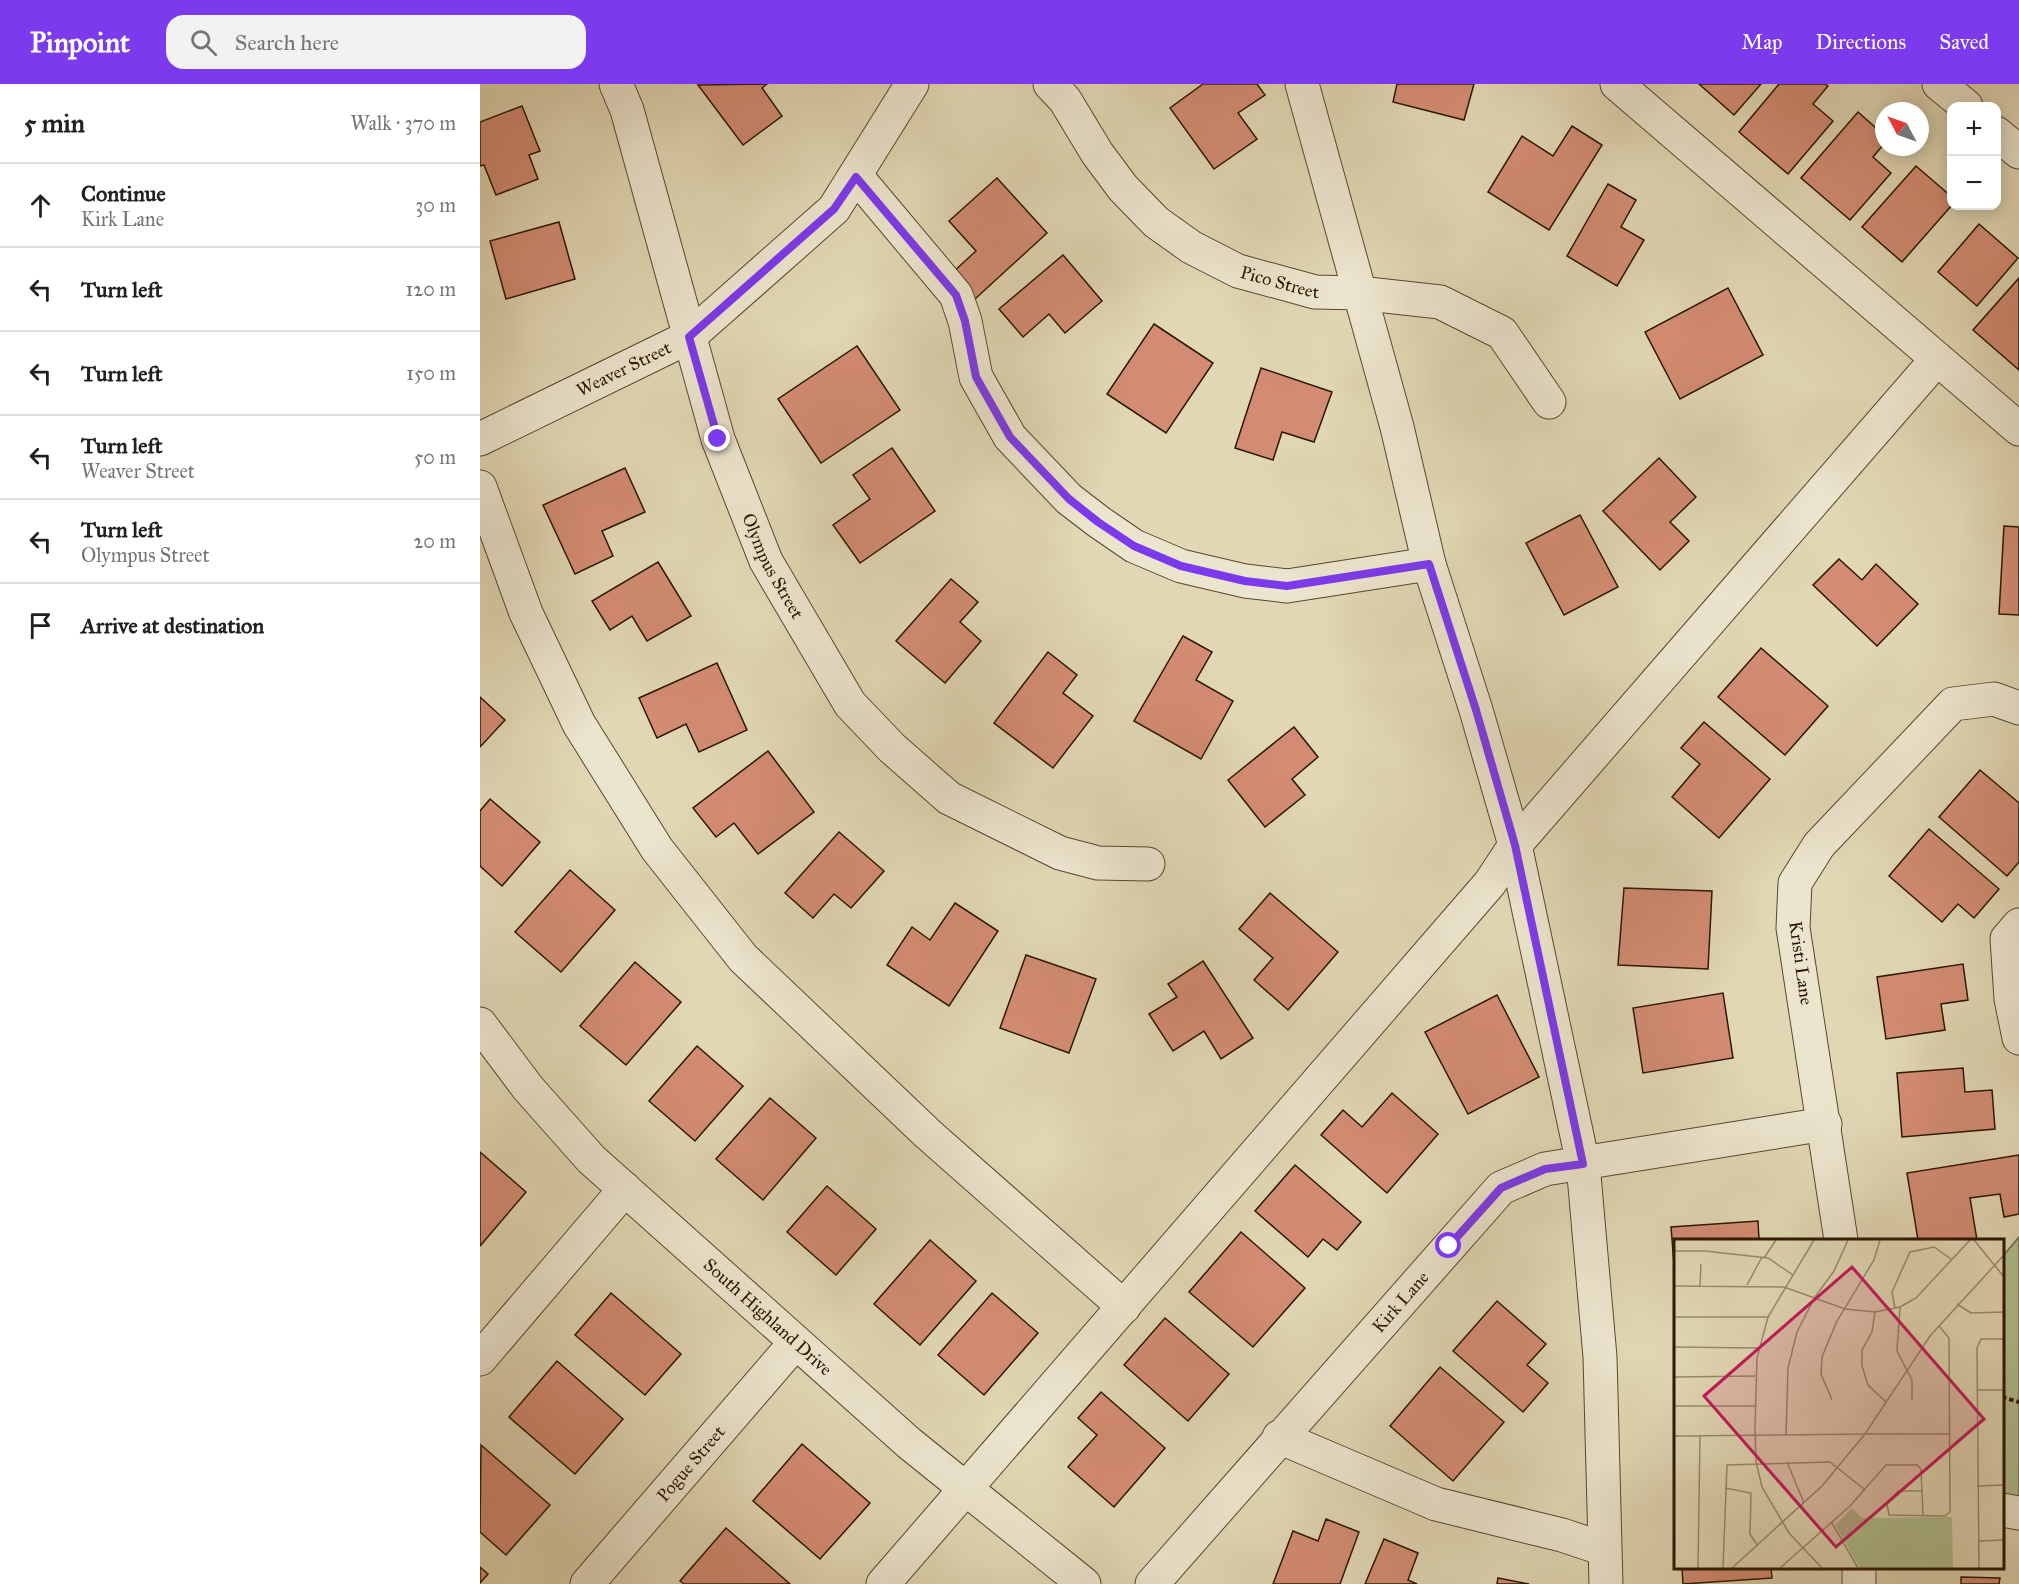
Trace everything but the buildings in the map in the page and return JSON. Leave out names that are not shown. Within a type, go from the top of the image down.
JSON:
[{"type":"street","name":"Olympus Street","points":[[616,84],[627,110],[718,439],[766,561],[850,704],[892,748],[948,798],[1060,853],[1098,863],[1148,864]]},
{"type":"street","name":"Weaver Street","points":[[480,439],[689,337],[834,209],[912,84]]},
{"type":"street","name":"Pico Street","points":[[1050,84],[1065,100],[1097,153],[1123,188],[1156,222],[1191,247],[1238,272],[1315,292],[1359,293],[1440,302],[1502,333],[1549,402]]},
{"type":"street","points":[[1302,84],[1397,427],[1429,564],[1476,710],[1515,845],[1583,1164],[1600,1357],[1606,1584]]},
{"type":"street","points":[[1617,84],[2019,429]]},
{"type":"street","points":[[1939,84],[1961,102]]},
{"type":"street","points":[[2001,137],[2019,152]]},
{"type":"street","points":[[856,177],[956,295],[965,321],[976,377],[1010,437],[1069,499],[1098,522],[1134,546],[1181,566],[1245,581],[1287,586],[1429,564]]},
{"type":"street","points":[[883,1584],[1490,883],[1515,845],[1937,359]]},
{"type":"street","points":[[480,487],[526,613],[579,724],[657,849],[742,958],[928,1134],[1124,1307]]},
{"type":"street","name":"Kristi Lane","points":[[1841,1239],[1825,1124],[1793,928],[1795,883],[1819,845],[1953,704],[1994,699],[2019,708]]},
{"type":"street","points":[[2019,925],[2007,939],[2010,999],[2019,1038]]},
{"type":"street","name":"South Highland Drive","points":[[480,1024],[528,1088],[591,1159],[795,1343],[965,1488],[1084,1584]]},
{"type":"street","name":"Kirk Lane","points":[[1152,1584],[1279,1437],[1501,1188],[1545,1169],[1825,1124]]},
{"type":"street","points":[[480,1359],[625,1189]]},
{"type":"street","name":"Pogue Street","points":[[587,1584],[795,1343]]},
{"type":"street","points":[[1279,1437],[1436,1504],[1562,1535],[1604,1549]]},
{"type":"street","points":[[2004,1510],[2019,1514]]},
{"type":"path","points":[[2004,1397],[2019,1402]]},
{"type":"green space","points":[[2019,1237],[2019,1502],[2004,1499],[2004,1255]]},
{"type":"route","points":[[718,439],[689,337],[834,209],[856,177],[956,295],[965,321],[976,377],[1010,437],[1038,470],[1098,522],[1134,546],[1181,566],[1245,581],[1287,586],[1429,564],[1476,710],[1515,845],[1583,1164],[1545,1169],[1501,1188],[1449,1246]]}]
